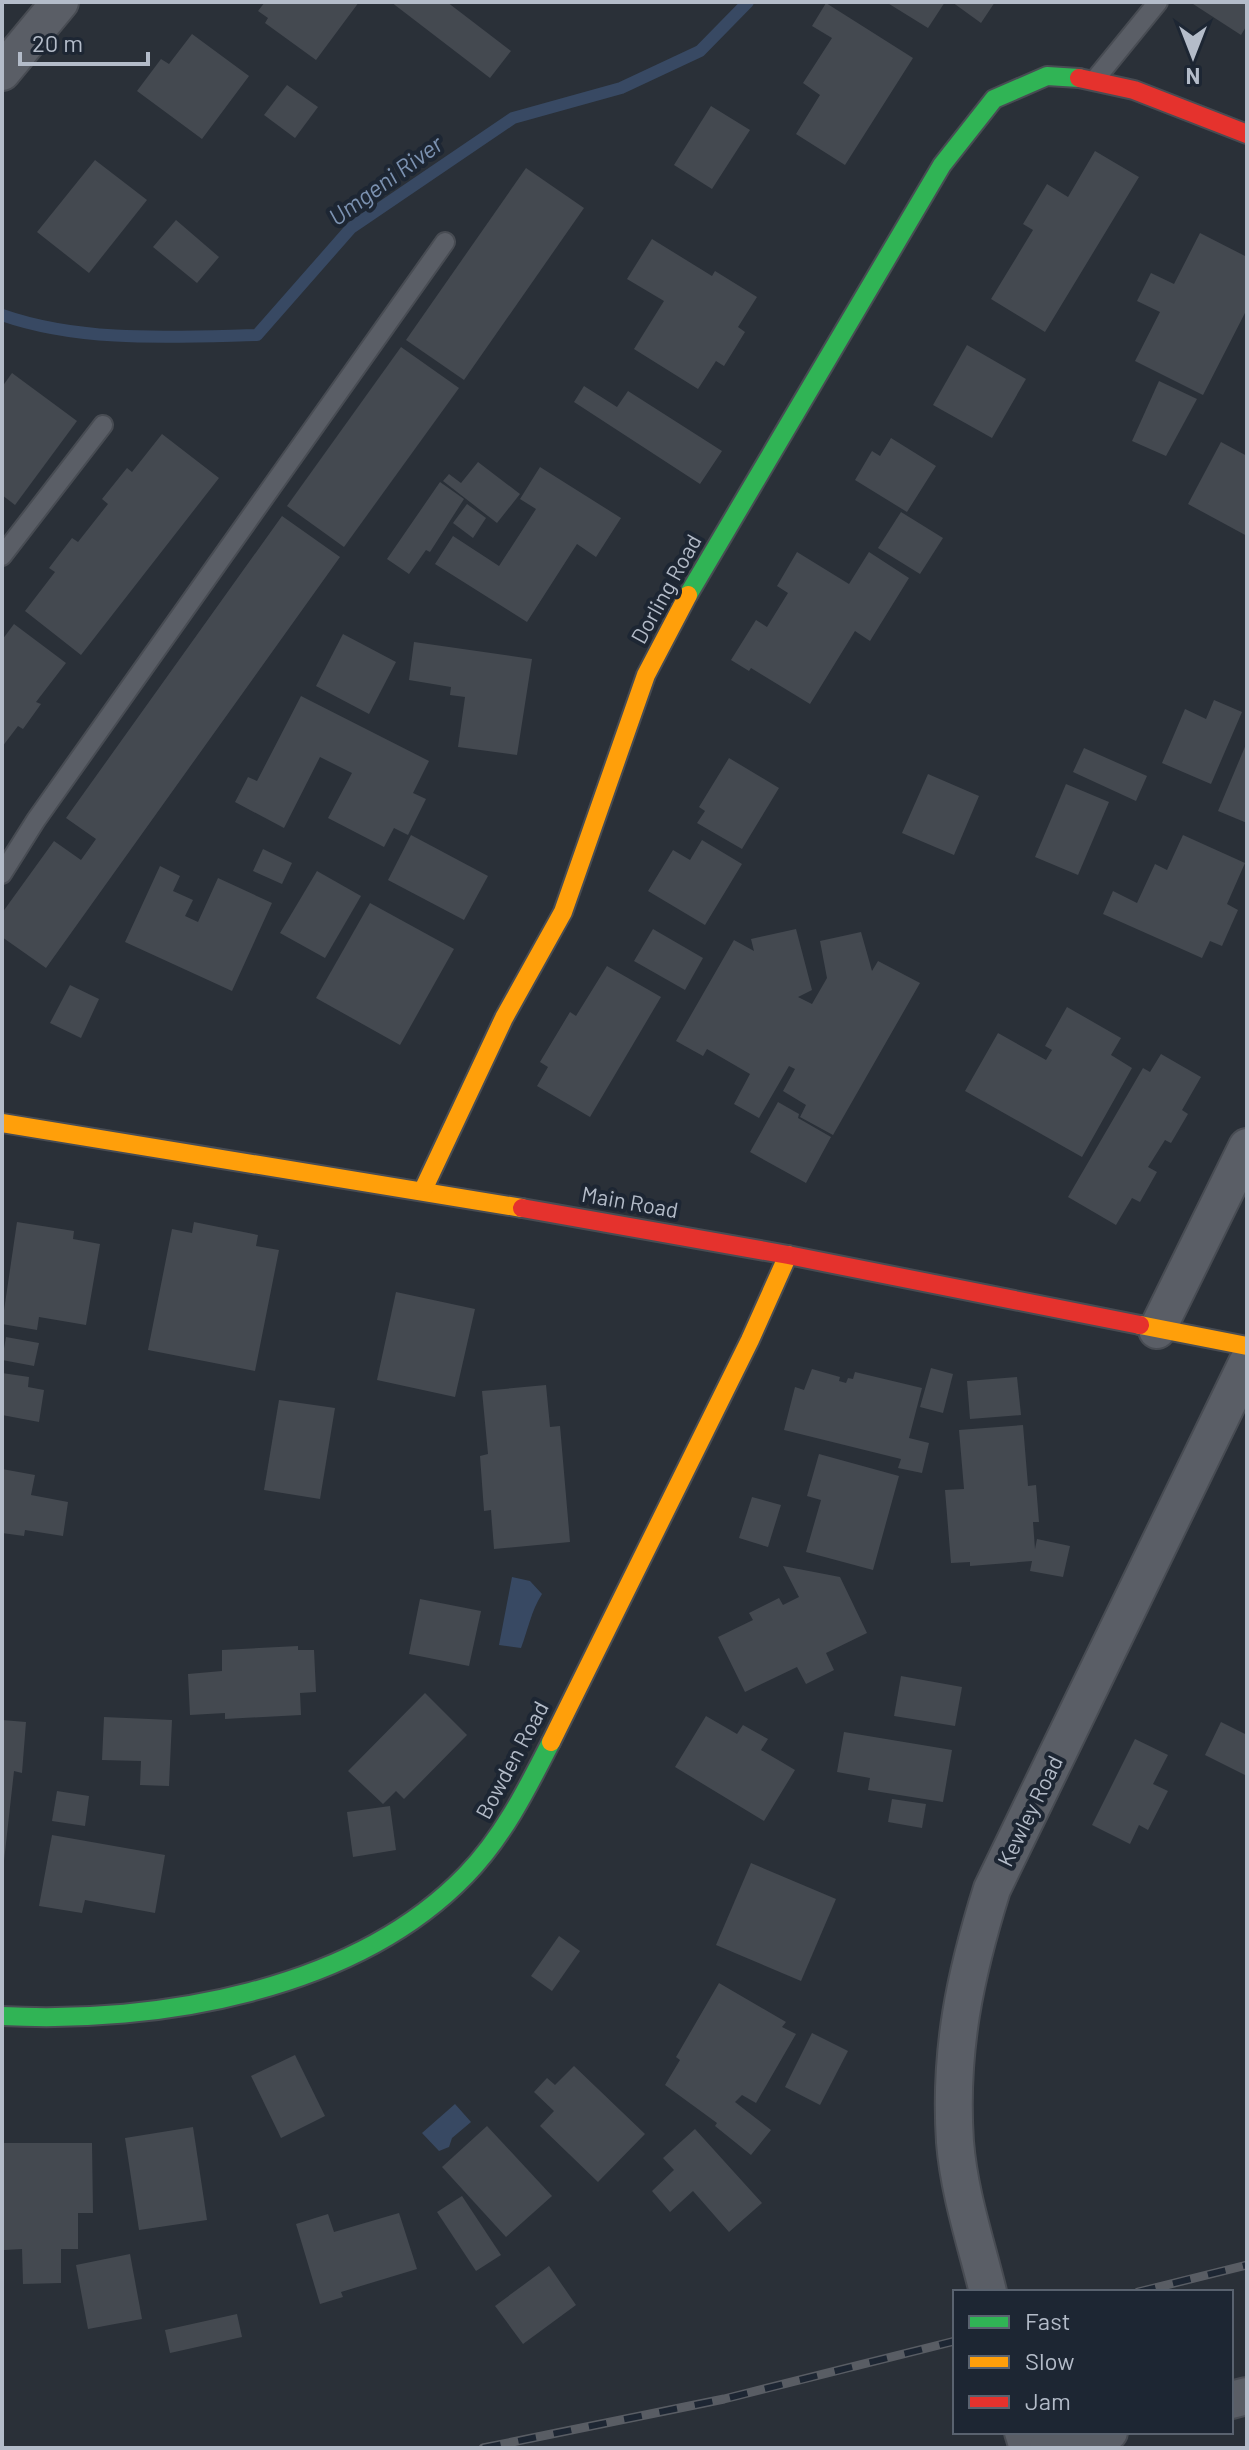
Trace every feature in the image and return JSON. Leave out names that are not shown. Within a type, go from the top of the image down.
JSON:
[{"type":"street","points":[[2,72],[60,2]]},
{"type":"street","name":"Dorling Road","points":[[423,1190],[504,1018],[563,912],[646,675],[679,610],[942,165],[994,99],[1047,76],[1095,79]]},
{"type":"street","points":[[1095,79],[1134,90],[1247,134]]},
{"type":"street","name":"Main Road","points":[[2,1123],[423,1190],[788,1255],[1247,1346]]},
{"type":"street","points":[[1157,1330],[1247,1147]]},
{"type":"street","name":"Bowden Road","points":[[2,2016],[163,2010],[290,1983],[358,1952],[412,1920],[457,1884],[493,1845],[526,1792],[750,1340],[788,1255]]},
{"type":"street","name":"Kewley Road","points":[[987,2290],[962,2190],[955,2143],[954,2073],[967,1967],[992,1889],[1247,1363]]},
{"type":"street","points":[[1048,2448],[1101,2434]]},
{"type":"lane","points":[[1095,79],[1158,2]]},
{"type":"lane","points":[[2,874],[36,820],[445,242]]},
{"type":"lane","points":[[2,556],[103,425]]},
{"type":"water","points":[[512,1577],[530,1581],[542,1594],[521,1648],[499,1645]]},
{"type":"water","points":[[455,2104],[471,2122],[452,2138],[449,2147],[439,2151],[422,2133]]},
{"type":"building","points":[[265,2],[359,2],[316,60],[265,23],[268,18],[258,11]]},
{"type":"building","points":[[391,2],[447,2],[511,51],[490,78]]},
{"type":"building","points":[[886,2],[945,2],[928,28]]},
{"type":"building","points":[[952,2],[995,2],[981,23]]},
{"type":"building","points":[[1190,2],[1247,2],[1247,25],[1241,35]]},
{"type":"building","points":[[826,3],[913,58],[845,165],[796,134],[820,95],[803,83],[832,38],[812,26]]},
{"type":"building","points":[[192,34],[249,76],[202,139],[137,91],[161,59],[169,64]]},
{"type":"building","points":[[287,85],[318,107],[295,138],[264,115]]},
{"type":"building","points":[[711,106],[750,130],[712,189],[674,165]]},
{"type":"building","points":[[1095,151],[1139,177],[1045,332],[991,299],[1033,230],[1023,224],[1047,184],[1068,197]]},
{"type":"building","points":[[95,160],[147,200],[89,273],[37,232]]},
{"type":"building","points":[[526,168],[584,208],[464,380],[406,340]]},
{"type":"building","points":[[176,220],[219,257],[197,283],[153,247]]},
{"type":"building","points":[[1200,233],[1247,257],[1247,309],[1203,395],[1135,361],[1160,312],[1137,301],[1151,273],[1174,284]]},
{"type":"building","points":[[652,239],[712,276],[715,271],[757,297],[738,327],[745,332],[724,366],[716,361],[698,389],[634,349],[664,301],[627,279]]},
{"type":"building","points":[[967,345],[1026,379],[992,438],[933,405]]},
{"type":"building","points":[[401,347],[459,388],[344,547],[287,506]]},
{"type":"building","points":[[12,373],[77,421],[15,505],[2,495],[2,387]]},
{"type":"building","points":[[1159,381],[1197,399],[1166,456],[1132,441]]},
{"type":"building","points":[[584,386],[617,407],[628,391],[722,451],[700,484],[574,402]]},
{"type":"building","points":[[162,434],[219,478],[81,655],[25,611],[55,572],[49,568],[72,538],[78,542],[108,504],[102,499],[127,468],[132,472]]},
{"type":"building","points":[[891,438],[936,466],[907,512],[855,480],[872,451],[880,456]]},
{"type":"building","points":[[1221,442],[1247,456],[1247,536],[1188,504]]},
{"type":"building","points":[[478,462],[520,494],[497,523],[443,481],[449,474],[461,483]]},
{"type":"building","points":[[540,467],[621,518],[596,557],[577,544],[527,622],[435,564],[453,536],[499,566],[536,509],[520,499]]},
{"type":"building","points":[[440,482],[464,499],[430,552],[426,550],[409,574],[387,559]]},
{"type":"building","points":[[467,504],[486,518],[473,538],[453,523]]},
{"type":"building","points":[[901,512],[943,538],[920,574],[878,548]]},
{"type":"building","points":[[282,516],[340,557],[46,968],[2,937],[2,913],[54,841],[81,860],[96,839],[66,818]]},
{"type":"building","points":[[797,552],[849,584],[869,552],[909,578],[870,641],[855,631],[810,704],[751,668],[749,671],[731,660],[756,620],[767,627],[788,593],[777,586]]},
{"type":"building","points":[[14,624],[66,663],[36,702],[41,704],[23,729],[18,726],[2,747],[2,640]]},
{"type":"building","points":[[343,634],[396,662],[369,714],[316,686]]},
{"type":"building","points":[[414,642],[532,659],[517,755],[458,747],[465,697],[450,695],[451,687],[409,680]]},
{"type":"building","points":[[301,696],[429,761],[413,793],[426,799],[408,835],[394,828],[384,847],[328,818],[352,773],[320,757],[284,828],[235,802],[248,777],[257,781]]},
{"type":"building","points":[[1214,700],[1242,712],[1211,784],[1162,763],[1185,709],[1206,719]]},
{"type":"building","points":[[1247,742],[1247,823],[1218,811]]},
{"type":"building","points":[[1084,748],[1147,776],[1136,801],[1073,772]]},
{"type":"building","points":[[729,758],[779,788],[742,849],[697,823],[705,811],[699,807]]},
{"type":"building","points":[[928,774],[979,796],[954,855],[902,833]]},
{"type":"building","points":[[1066,784],[1109,802],[1078,875],[1035,857]]},
{"type":"building","points":[[411,835],[488,876],[464,920],[388,880]]},
{"type":"building","points":[[1183,835],[1245,863],[1227,904],[1238,910],[1222,946],[1210,941],[1202,958],[1103,914],[1113,891],[1137,903],[1155,864],[1167,870]]},
{"type":"building","points":[[702,840],[742,864],[705,925],[648,891],[673,850],[690,860]]},
{"type":"building","points":[[263,849],[292,863],[282,884],[253,871]]},
{"type":"building","points":[[160,866],[180,876],[173,891],[193,900],[185,916],[198,922],[218,878],[272,903],[232,991],[125,942]]},
{"type":"building","points":[[317,871],[361,896],[325,958],[280,933]]},
{"type":"building","points":[[370,903],[454,949],[400,1045],[316,998]]},
{"type":"building","points":[[653,929],[703,958],[685,990],[634,961]]},
{"type":"building","points":[[796,929],[812,990],[798,997],[812,1004],[827,978],[820,941],[861,932],[872,971],[878,961],[920,983],[833,1135],[800,1117],[806,1105],[783,1091],[795,1069],[789,1066],[759,1118],[734,1104],[750,1074],[707,1049],[703,1056],[676,1041],[734,940],[754,951],[751,939]]},
{"type":"building","points":[[607,966],[661,997],[590,1117],[537,1086],[548,1067],[540,1062],[570,1012],[576,1016]]},
{"type":"building","points":[[70,985],[99,999],[81,1038],[50,1023]]},
{"type":"building","points":[[1067,1007],[1121,1038],[1111,1055],[1132,1068],[1082,1157],[965,1091],[998,1033],[1046,1060],[1052,1050],[1045,1046]]},
{"type":"building","points":[[1161,1054],[1201,1077],[1182,1110],[1188,1114],[1171,1143],[1165,1140],[1148,1167],[1157,1172],[1140,1202],[1132,1198],[1116,1225],[1068,1197],[1143,1068],[1150,1072]]},
{"type":"building","points":[[778,1102],[831,1137],[806,1183],[750,1152]]},
{"type":"building","points":[[17,1222],[74,1231],[73,1239],[100,1244],[86,1325],[39,1317],[37,1330],[2,1324]]},
{"type":"building","points":[[194,1222],[258,1235],[256,1246],[279,1250],[255,1371],[148,1350],[172,1229],[192,1233]]},
{"type":"building","points":[[396,1292],[475,1309],[455,1397],[377,1380]]},
{"type":"building","points":[[6,1337],[39,1343],[34,1366],[2,1360]]},
{"type":"building","points":[[931,1368],[953,1374],[943,1413],[920,1407]]},
{"type":"building","points":[[812,1369],[840,1377],[839,1381],[846,1383],[848,1378],[853,1379],[855,1372],[922,1388],[909,1438],[929,1443],[922,1473],[898,1468],[901,1459],[784,1430],[795,1387],[804,1390]]},
{"type":"building","points":[[2,1373],[29,1377],[28,1387],[44,1390],[39,1422],[2,1415]]},
{"type":"building","points":[[1017,1377],[1021,1415],[970,1419],[967,1381]]},
{"type":"building","points":[[546,1385],[550,1427],[560,1426],[570,1542],[494,1549],[491,1510],[484,1511],[480,1456],[488,1454],[482,1391]]},
{"type":"building","points":[[279,1400],[335,1408],[320,1499],[264,1490]]},
{"type":"building","points":[[1023,1425],[1028,1486],[1036,1485],[1039,1522],[1033,1522],[1035,1549],[1037,1539],[1070,1546],[1063,1577],[1030,1571],[1032,1561],[970,1566],[970,1562],[951,1563],[945,1490],[964,1489],[959,1430]]},
{"type":"building","points":[[819,1454],[899,1476],[873,1570],[806,1552],[821,1500],[807,1496]]},
{"type":"building","points":[[2,1469],[35,1475],[31,1495],[68,1502],[63,1536],[25,1530],[24,1536],[2,1533]]},
{"type":"building","points":[[752,1497],[781,1505],[768,1547],[739,1538]]},
{"type":"building","points":[[783,1566],[840,1577],[867,1633],[826,1653],[834,1670],[806,1684],[797,1667],[745,1692],[718,1637],[753,1620],[749,1613],[779,1598],[783,1605],[799,1597]]},
{"type":"building","points":[[420,1599],[481,1611],[469,1666],[409,1654]]},
{"type":"building","points":[[298,1646],[298,1650],[314,1650],[316,1692],[300,1693],[301,1715],[225,1719],[225,1713],[190,1715],[188,1674],[222,1671],[222,1650]]},
{"type":"building","points":[[901,1676],[962,1687],[955,1726],[894,1716]]},
{"type":"building","points":[[425,1693],[467,1735],[404,1799],[396,1791],[383,1804],[348,1771]]},
{"type":"building","points":[[706,1716],[737,1734],[743,1725],[768,1739],[761,1750],[795,1770],[764,1821],[675,1767]]},
{"type":"building","points":[[104,1717],[172,1720],[169,1786],[140,1785],[141,1761],[102,1760]]},
{"type":"building","points":[[2,1720],[26,1722],[22,1773],[14,1771],[4,1861]]},
{"type":"building","points":[[1221,1722],[1247,1735],[1247,1776],[1205,1755]]},
{"type":"building","points":[[844,1732],[952,1750],[943,1802],[868,1790],[870,1778],[837,1772]]},
{"type":"building","points":[[1135,1739],[1168,1755],[1153,1784],[1168,1791],[1148,1830],[1139,1825],[1130,1844],[1092,1825]]},
{"type":"building","points":[[57,1791],[89,1796],[85,1826],[52,1821]]},
{"type":"building","points":[[892,1799],[926,1804],[922,1828],[888,1822]]},
{"type":"building","points":[[390,1806],[396,1850],[353,1857],[347,1812]]},
{"type":"building","points":[[52,1835],[165,1855],[155,1913],[85,1900],[82,1913],[39,1906]]},
{"type":"building","points":[[751,1863],[836,1899],[801,1981],[716,1945]]},
{"type":"building","points":[[559,1936],[580,1951],[552,1991],[531,1976]]},
{"type":"building","points":[[719,1983],[786,2022],[782,2027],[796,2034],[756,2103],[742,2095],[735,2102],[771,2130],[751,2155],[715,2126],[717,2123],[665,2085],[680,2060],[676,2057]]},
{"type":"building","points":[[812,2033],[848,2051],[820,2105],[785,2087]]},
{"type":"building","points":[[295,2055],[325,2116],[281,2138],[251,2076]]},
{"type":"building","points":[[574,2066],[645,2134],[598,2182],[540,2126],[554,2111],[534,2092],[547,2078],[555,2085]]},
{"type":"building","points":[[487,2126],[552,2196],[506,2237],[442,2167]]},
{"type":"building","points":[[193,2127],[207,2220],[139,2230],[125,2138]]},
{"type":"building","points":[[695,2129],[762,2203],[729,2232],[693,2191],[670,2212],[652,2191],[674,2170],[663,2158]]},
{"type":"building","points":[[4,2143],[92,2143],[93,2213],[78,2213],[78,2249],[61,2249],[61,2283],[23,2284],[22,2249],[4,2250]]},
{"type":"building","points":[[462,2196],[501,2255],[476,2271],[437,2212]]},
{"type":"building","points":[[399,2213],[417,2269],[341,2292],[343,2297],[320,2304],[296,2224],[328,2214],[334,2232]]},
{"type":"building","points":[[130,2254],[142,2319],[88,2329],[76,2265]]},
{"type":"building","points":[[549,2266],[576,2305],[523,2344],[495,2306]]},
{"type":"building","points":[[237,2314],[242,2337],[170,2353],[165,2330]]},
{"type":"waterway","name":"Umgeni River","points":[[2,315],[33,324],[96,334],[161,337],[257,335],[351,228],[513,118],[621,88],[700,51],[748,2]]},
{"type":"railway","points":[[1146,2290],[1247,2265]]},
{"type":"railway","points":[[483,2448],[724,2399],[953,2342]]},
{"type":"traffic: fast","points":[[688,595],[942,165],[994,99],[1047,76],[1079,78]]},
{"type":"traffic: fast","points":[[2,2016],[124,2014],[187,2005],[250,1992],[311,1973],[368,1947],[420,1915],[466,1875],[492,1845],[551,1742]]},
{"type":"traffic: slow","points":[[423,1190],[504,1018],[563,912],[646,675],[688,595]]},
{"type":"traffic: slow","points":[[2,1123],[522,1208]]},
{"type":"traffic: slow","points":[[551,1742],[750,1340],[788,1255]]},
{"type":"traffic: slow","points":[[1140,1325],[1247,1346]]},
{"type":"traffic: jam","points":[[1079,78],[1134,90],[1247,134]]},
{"type":"traffic: jam","points":[[522,1208],[788,1255],[1140,1325]]}]
